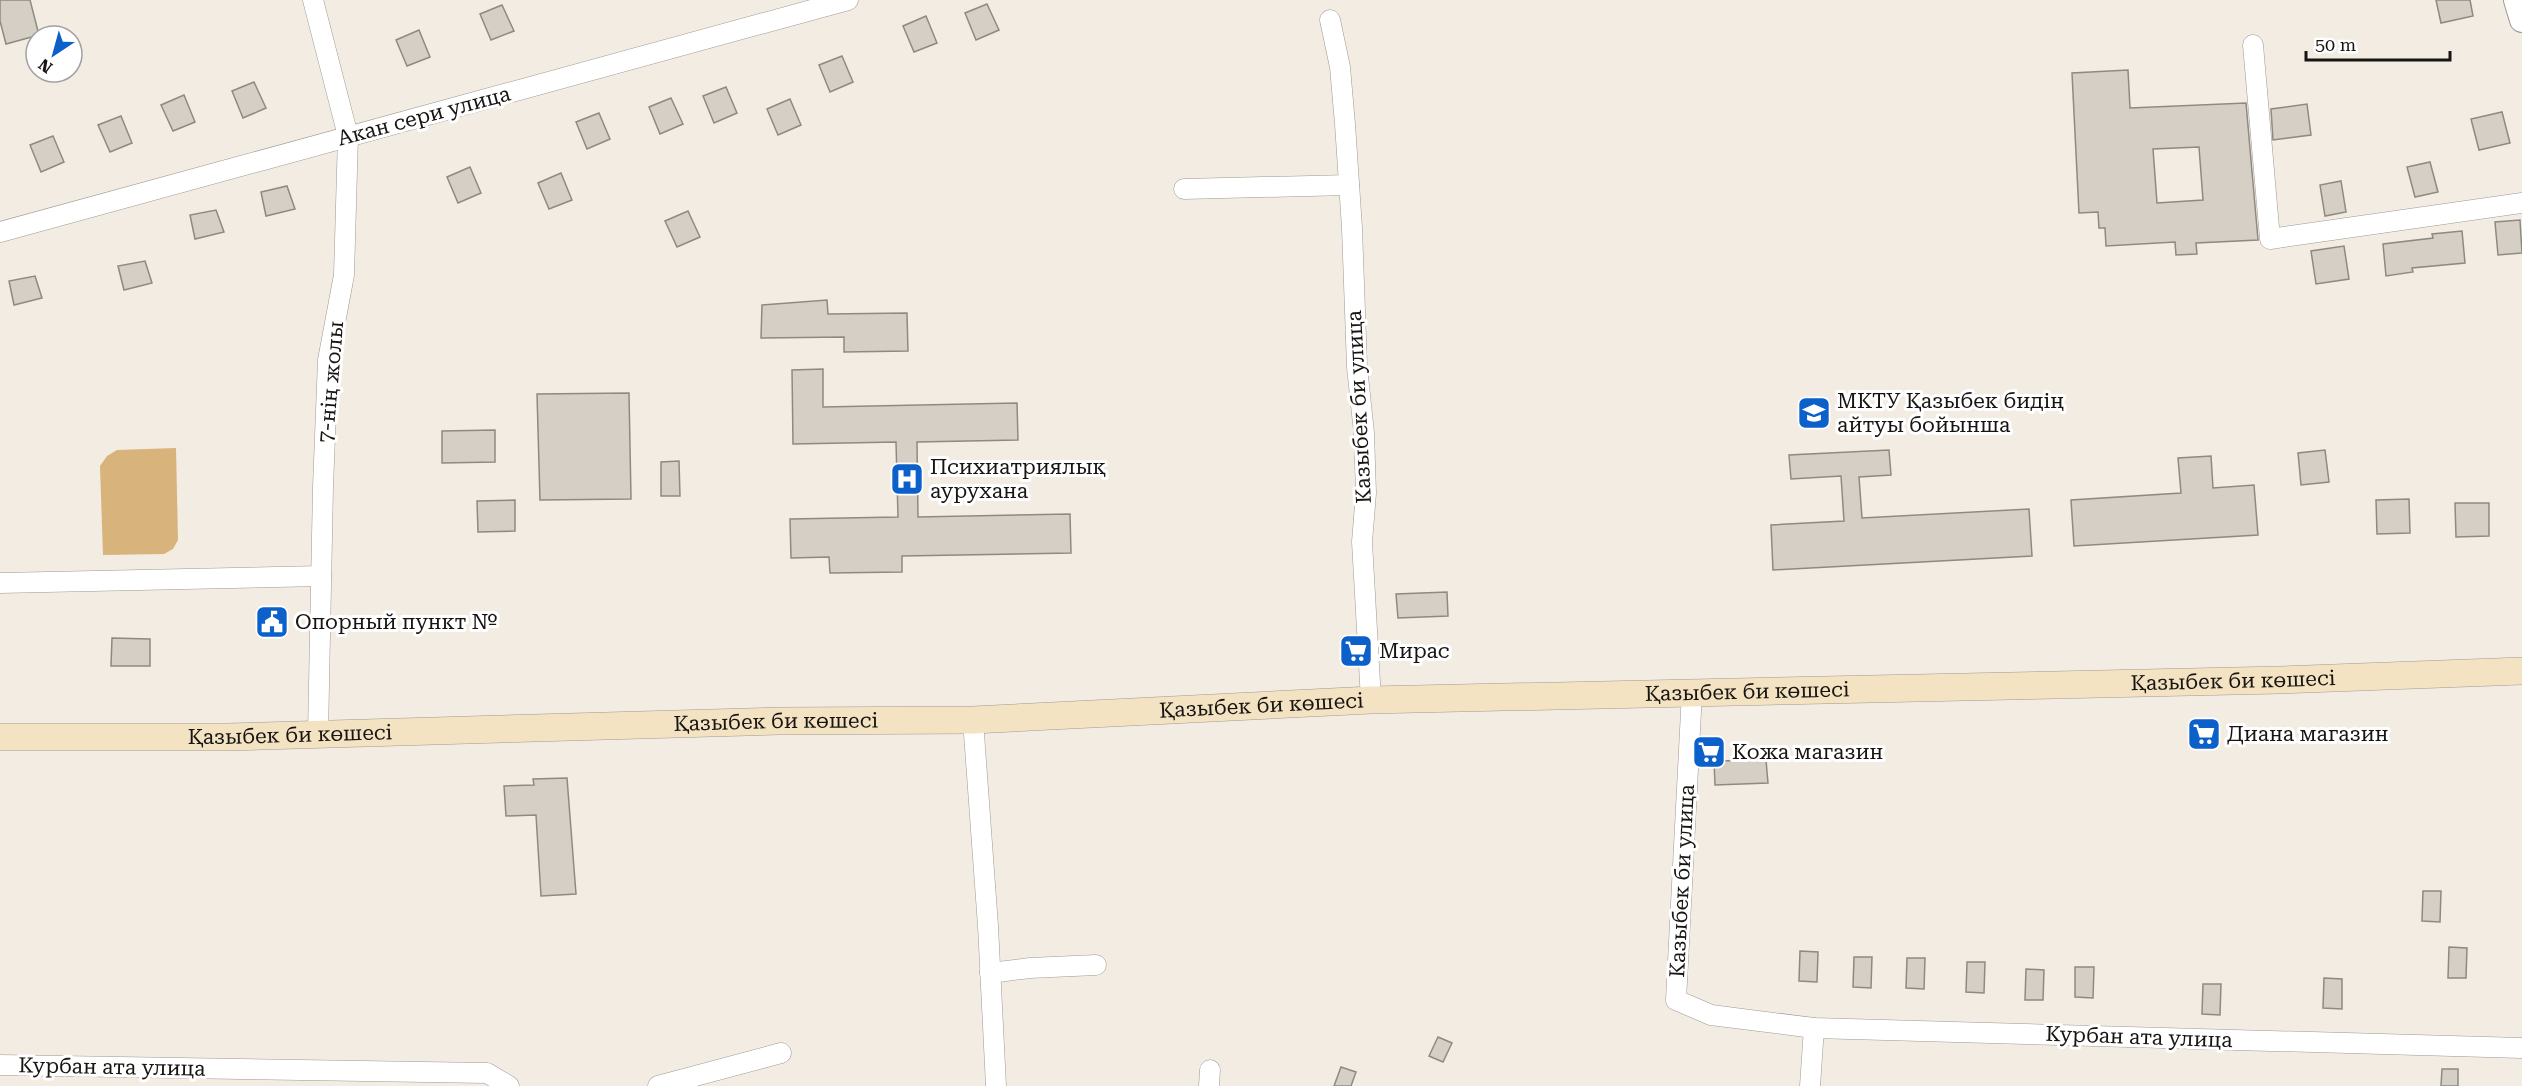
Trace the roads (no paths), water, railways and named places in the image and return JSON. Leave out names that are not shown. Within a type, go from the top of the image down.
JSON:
[{"type":"main road","name":"Қазыбек би көшесі","points":[[0,737],[318,734],[778,721],[973,720],[1371,700],[2279,680],[2522,671]]},
{"type":"street","name":"7-нің жолы","points":[[313,0],[348,136],[344,275],[328,360],[318,734]]},
{"type":"street","name":"Акан сери улица","points":[[0,232],[848,0]]},
{"type":"street","points":[[2516,0],[2522,20]]},
{"type":"street","name":"Казыбек би улица","points":[[1330,20],[1340,67],[1349,185],[1357,367],[1364,433],[1366,493],[1362,542],[1371,700]]},
{"type":"street","points":[[2253,45],[2270,239],[2522,203]]},
{"type":"street","points":[[1184,189],[1349,185]]},
{"type":"street","points":[[0,583],[321,576]]},
{"type":"street","name":"Казыбек би улица","points":[[1692,692],[1676,1000],[1711,1015],[1814,1028]]},
{"type":"street","points":[[973,720],[996,1086]]},
{"type":"street","points":[[990,973],[1030,968],[1096,965]]},
{"type":"street","points":[[1810,1086],[1814,1028]]},
{"type":"street","name":"Курбан ата улица","points":[[1814,1028],[2522,1048]]},
{"type":"street","points":[[658,1086],[781,1053]]},
{"type":"street","name":"Курбан ата улица","points":[[0,1065],[487,1073],[509,1086]]},
{"type":"place","name":"МКТУ Қазыбек бидің айтуы бойынша","points":[[1814,413]]},
{"type":"place","name":"Психиатриялық аурухана","points":[[907,479]]},
{"type":"place","name":"Опорный пункт №","points":[[272,622]]},
{"type":"place","name":"Мирас","points":[[1356,651]]},
{"type":"place","name":"Диана магазин","points":[[2204,734]]},
{"type":"place","name":"Кожа магазин","points":[[1709,752]]}]
